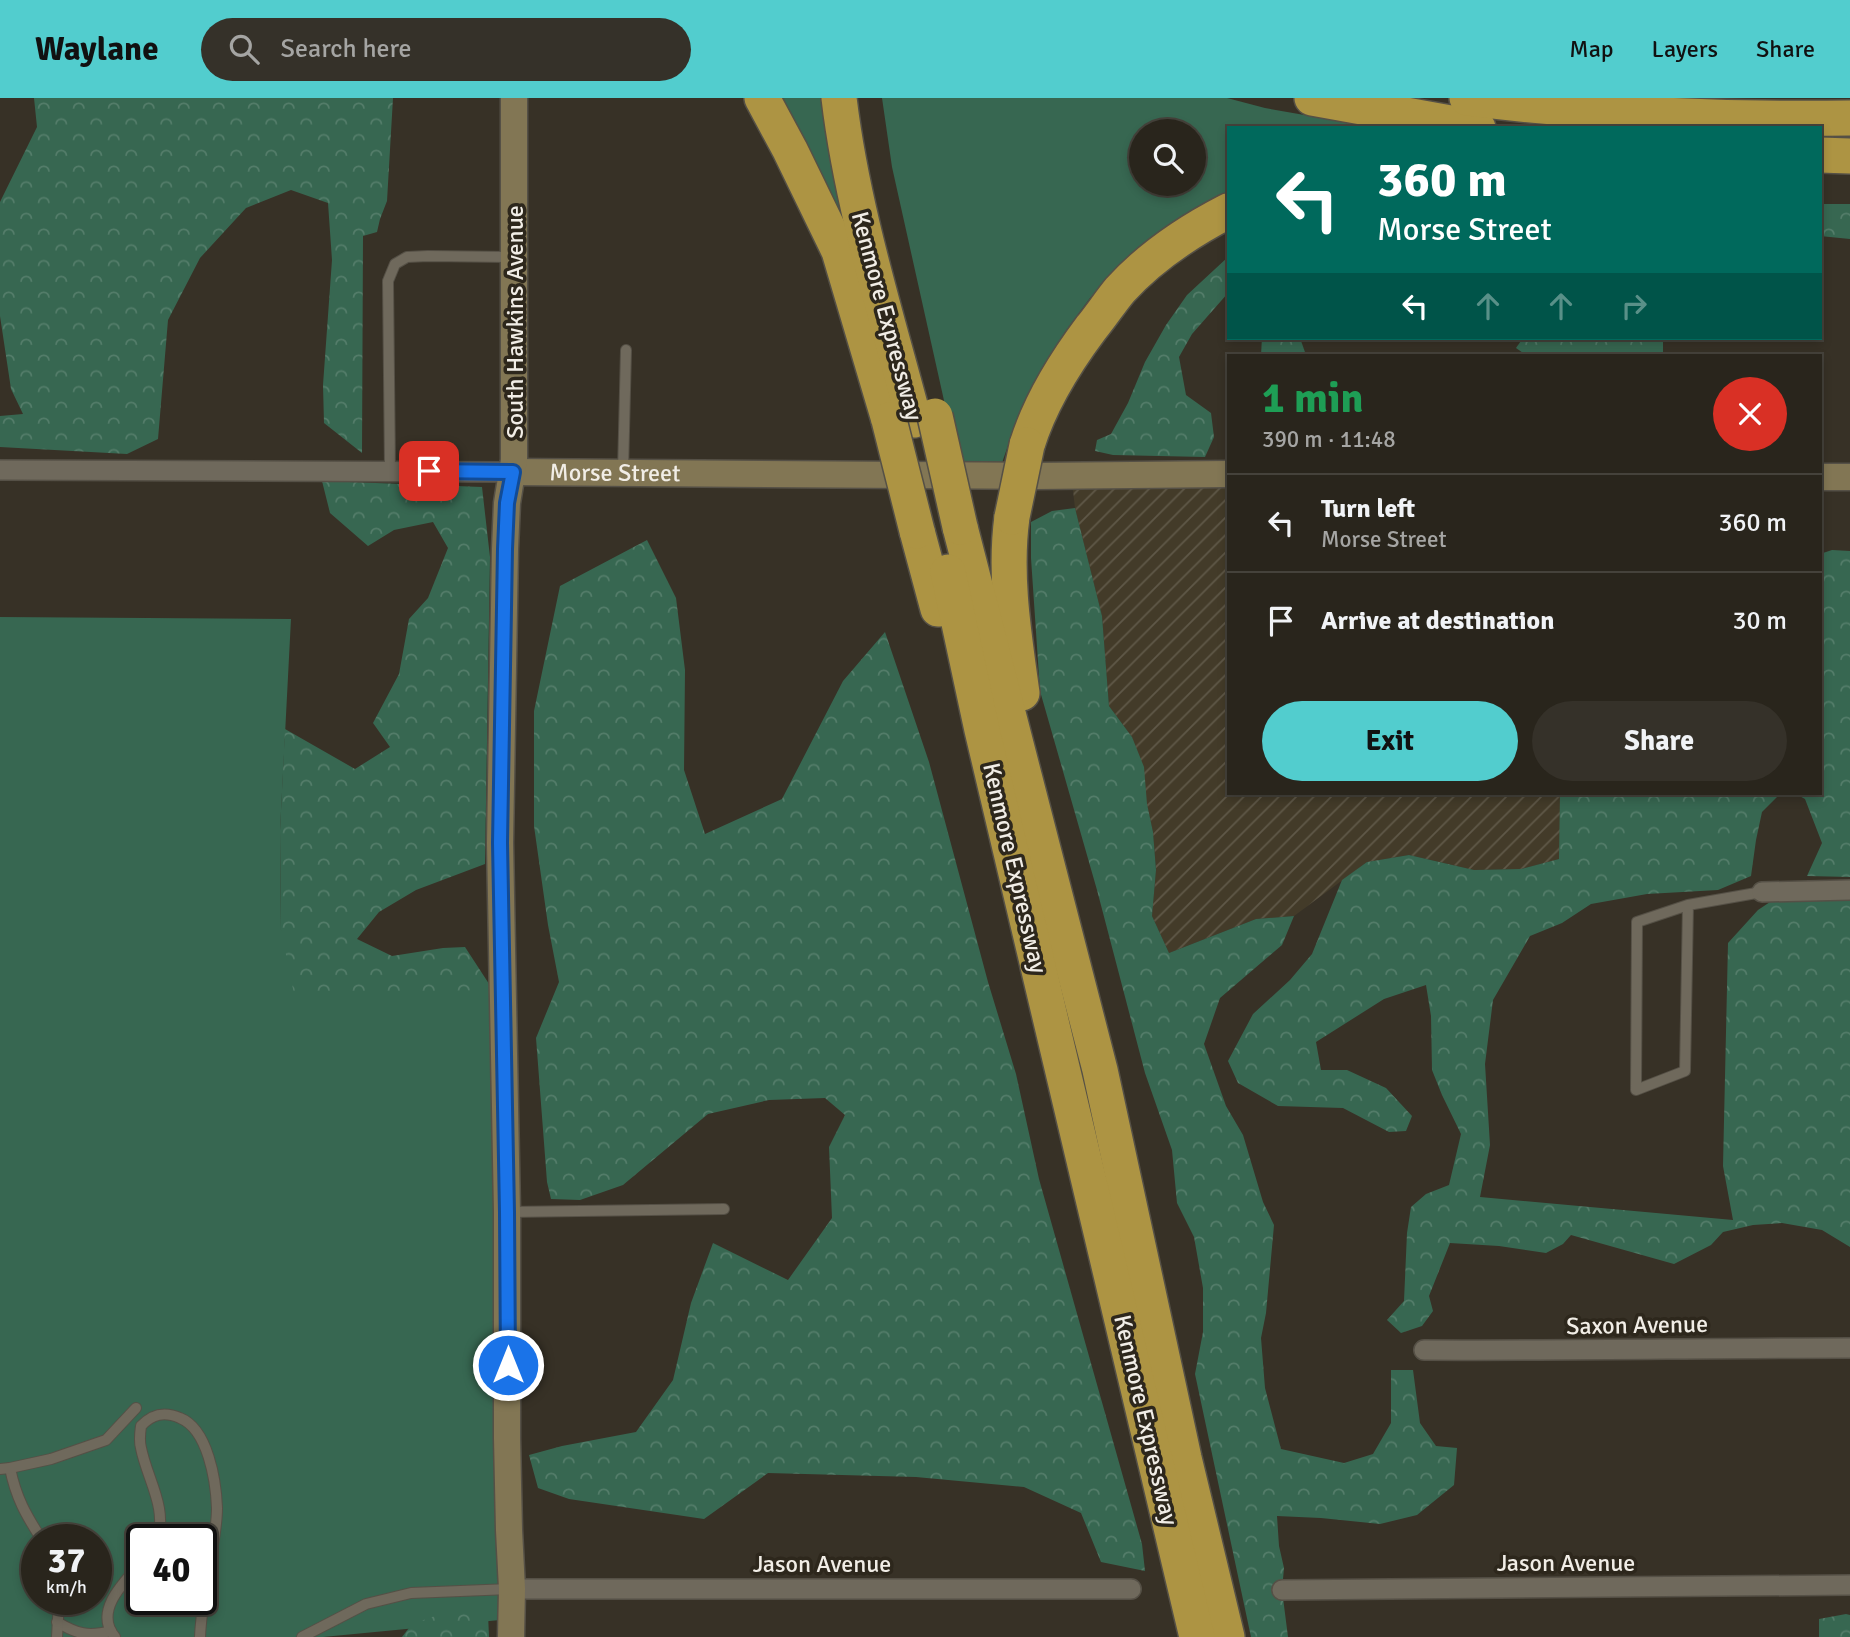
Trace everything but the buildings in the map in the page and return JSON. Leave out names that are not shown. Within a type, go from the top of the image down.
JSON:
[{"type":"highway","points":[[762,98],[839,251],[913,419],[939,530],[1045,859]]},
{"type":"highway","name":"Kenmore Expressway","points":[[839,98],[856,199],[913,419]]},
{"type":"highway","points":[[862,98],[869,149],[896,265],[913,419],[939,530]]},
{"type":"highway","points":[[1312,98],[1467,126]]},
{"type":"highway","points":[[1467,98],[1541,107],[1667,116],[1850,118]]},
{"type":"highway","points":[[1822,155],[1850,156]]},
{"type":"highway","points":[[1045,859],[1013,623],[1009,543],[1027,445],[1032,428],[1060,372],[1121,289],[1167,249],[1227,212]]},
{"type":"highway","name":"Kenmore Expressway","points":[[939,530],[989,804],[1046,1000],[1197,1637]]},
{"type":"highway","name":"Kenmore Expressway","points":[[1045,859],[1100,1070],[1184,1458],[1227,1637]]},
{"type":"street","name":"South Hawkins Avenue","points":[[511,1637],[500,843],[505,549],[514,447],[514,98]]},
{"type":"street","name":"Morse Street","points":[[0,470],[1036,476],[1227,474]]},
{"type":"street","points":[[1822,477],[1850,477]]},
{"type":"street","points":[[1762,892],[1850,890]]},
{"type":"street","name":"Saxon Avenue","points":[[1424,1350],[1850,1348]]},
{"type":"street","name":"Jason Avenue","points":[[1282,1590],[1850,1585]]},
{"type":"street","name":"Jason Avenue","points":[[512,1589],[1131,1589]]},
{"type":"lane","points":[[390,471],[388,281],[395,264],[407,257],[515,257]]},
{"type":"lane","points":[[622,473],[626,350]]},
{"type":"lane","points":[[1688,905],[1685,1071],[1636,1090],[1637,922],[1688,905],[1762,892]]},
{"type":"lane","points":[[507,1212],[724,1209]]},
{"type":"lane","points":[[32,1524],[5,1469],[51,1459],[106,1440],[135,1408]]},
{"type":"lane","points":[[160,1524],[158,1503],[140,1439],[141,1426],[150,1416],[163,1414],[188,1421],[202,1438],[212,1468],[217,1509],[216,1524]]},
{"type":"lane","points":[[57,1622],[84,1635],[113,1634],[107,1618],[111,1600],[126,1582]]},
{"type":"lane","points":[[302,1637],[366,1604],[411,1593],[512,1589]]},
{"type":"lane","points":[[57,1637],[58,1615]]},
{"type":"lane","points":[[200,1637],[202,1615]]},
{"type":"shaded area","points":[[1072,481],[1227,483],[1227,795],[1560,795],[1560,859],[1521,869],[1474,870],[1409,855],[1367,862],[1294,916],[1256,919],[1169,953],[1152,916],[1156,870],[1153,832],[1132,737],[1109,706],[1102,616],[1075,508]]},
{"type":"green space","points":[[34,98],[393,98],[387,201],[377,232],[363,236],[362,453],[324,423],[323,385],[332,260],[328,203],[291,190],[246,208],[200,258],[168,320],[158,439],[127,454],[0,447],[0,416],[23,414],[11,389],[0,316],[0,202],[37,127]]},
{"type":"green space","points":[[783,98],[821,98],[847,220],[845,223]]},
{"type":"green space","points":[[882,98],[1227,98],[1265,108],[1368,126],[1227,126],[1227,193],[1195,209],[1119,270],[1090,298],[1065,332],[1015,425],[1002,463],[962,464],[947,414],[892,167]]},
{"type":"green space","points":[[1822,204],[1850,204],[1850,239],[1822,236]]},
{"type":"green space","points":[[1227,258],[1227,294],[1192,334],[1179,357],[1186,395],[1211,413],[1214,437],[1205,457],[1113,455],[1095,451],[1097,440],[1111,434],[1128,403],[1145,362],[1187,295]]},
{"type":"green space","points":[[1262,340],[1301,340],[1306,354],[1261,354]]},
{"type":"green space","points":[[1522,340],[1663,340],[1663,354],[1525,354],[1516,348]]},
{"type":"green space","points":[[322,481],[482,487],[490,557],[485,864],[416,890],[379,912],[357,939],[392,956],[465,947],[493,990],[294,994],[281,930],[280,831],[285,729],[355,769],[390,747],[373,723],[399,674],[409,619],[428,598],[448,548],[433,522],[394,530],[368,546],[330,513]]},
{"type":"green space","points":[[1075,508],[1102,616],[1109,706],[1132,737],[1144,767],[1156,870],[1152,916],[1169,953],[1256,919],[1294,916],[1282,945],[1220,998],[1204,1044],[1226,1106],[1243,1135],[1263,1202],[1274,1225],[1266,1313],[1261,1338],[1265,1388],[1281,1449],[1344,1463],[1373,1454],[1391,1423],[1391,1370],[1413,1370],[1420,1423],[1436,1446],[1457,1448],[1454,1485],[1417,1515],[1380,1524],[1277,1516],[1284,1568],[1282,1590],[1288,1637],[1251,1637],[1195,1374],[1203,1332],[1203,1288],[1194,1237],[1177,1203],[1172,1150],[1145,1073],[1097,890],[1040,691],[1031,522],[1052,511]]},
{"type":"green space","points":[[647,540],[676,598],[685,670],[684,770],[705,834],[782,799],[843,681],[885,632],[929,762],[988,982],[1016,1074],[1039,1179],[1142,1544],[1145,1571],[1101,1562],[1081,1513],[1024,1487],[916,1477],[768,1473],[704,1519],[569,1499],[538,1488],[529,1455],[636,1432],[673,1380],[691,1303],[713,1243],[788,1280],[832,1218],[829,1147],[845,1115],[825,1098],[769,1100],[708,1114],[623,1185],[580,1200],[551,1199],[547,1182],[536,1038],[559,982],[534,826],[534,711],[560,586]]},
{"type":"green space","points":[[1832,550],[1850,551],[1850,877],[1807,876],[1822,843],[1805,799],[1798,795],[1822,795],[1822,553]]},
{"type":"green space","points":[[0,617],[291,619],[280,831],[281,930],[493,990],[500,1620],[323,1637],[0,1637]]},
{"type":"green space","points":[[1560,795],[1779,795],[1762,812],[1751,876],[1718,890],[1647,894],[1591,904],[1562,923],[1530,936],[1493,1000],[1485,1064],[1490,1145],[1480,1197],[1733,1220],[1723,1166],[1728,943],[1758,910],[1773,900],[1850,898],[1850,1247],[1822,1230],[1782,1223],[1753,1225],[1723,1232],[1711,1245],[1674,1264],[1571,1235],[1563,1244],[1546,1253],[1450,1243],[1429,1296],[1433,1311],[1422,1326],[1401,1333],[1387,1320],[1404,1301],[1411,1207],[1426,1194],[1449,1185],[1461,1134],[1432,1070],[1431,1016],[1426,985],[1384,999],[1316,1042],[1321,1070],[1347,1070],[1386,1088],[1412,1116],[1406,1131],[1389,1132],[1343,1108],[1278,1106],[1238,1083],[1228,1061],[1253,1014],[1290,980],[1312,954],[1342,880],[1367,862],[1409,855],[1474,870],[1521,869],[1559,859]]},
{"type":"green space","points":[[464,1606],[488,1614],[489,1637],[402,1637],[412,1624]]},
{"type":"green space","points":[[1850,1615],[1850,1637],[1819,1637],[1819,1619]]},
{"type":"route","points":[[429,471],[513,472],[507,503],[505,549],[500,843],[508,1365]]}]
